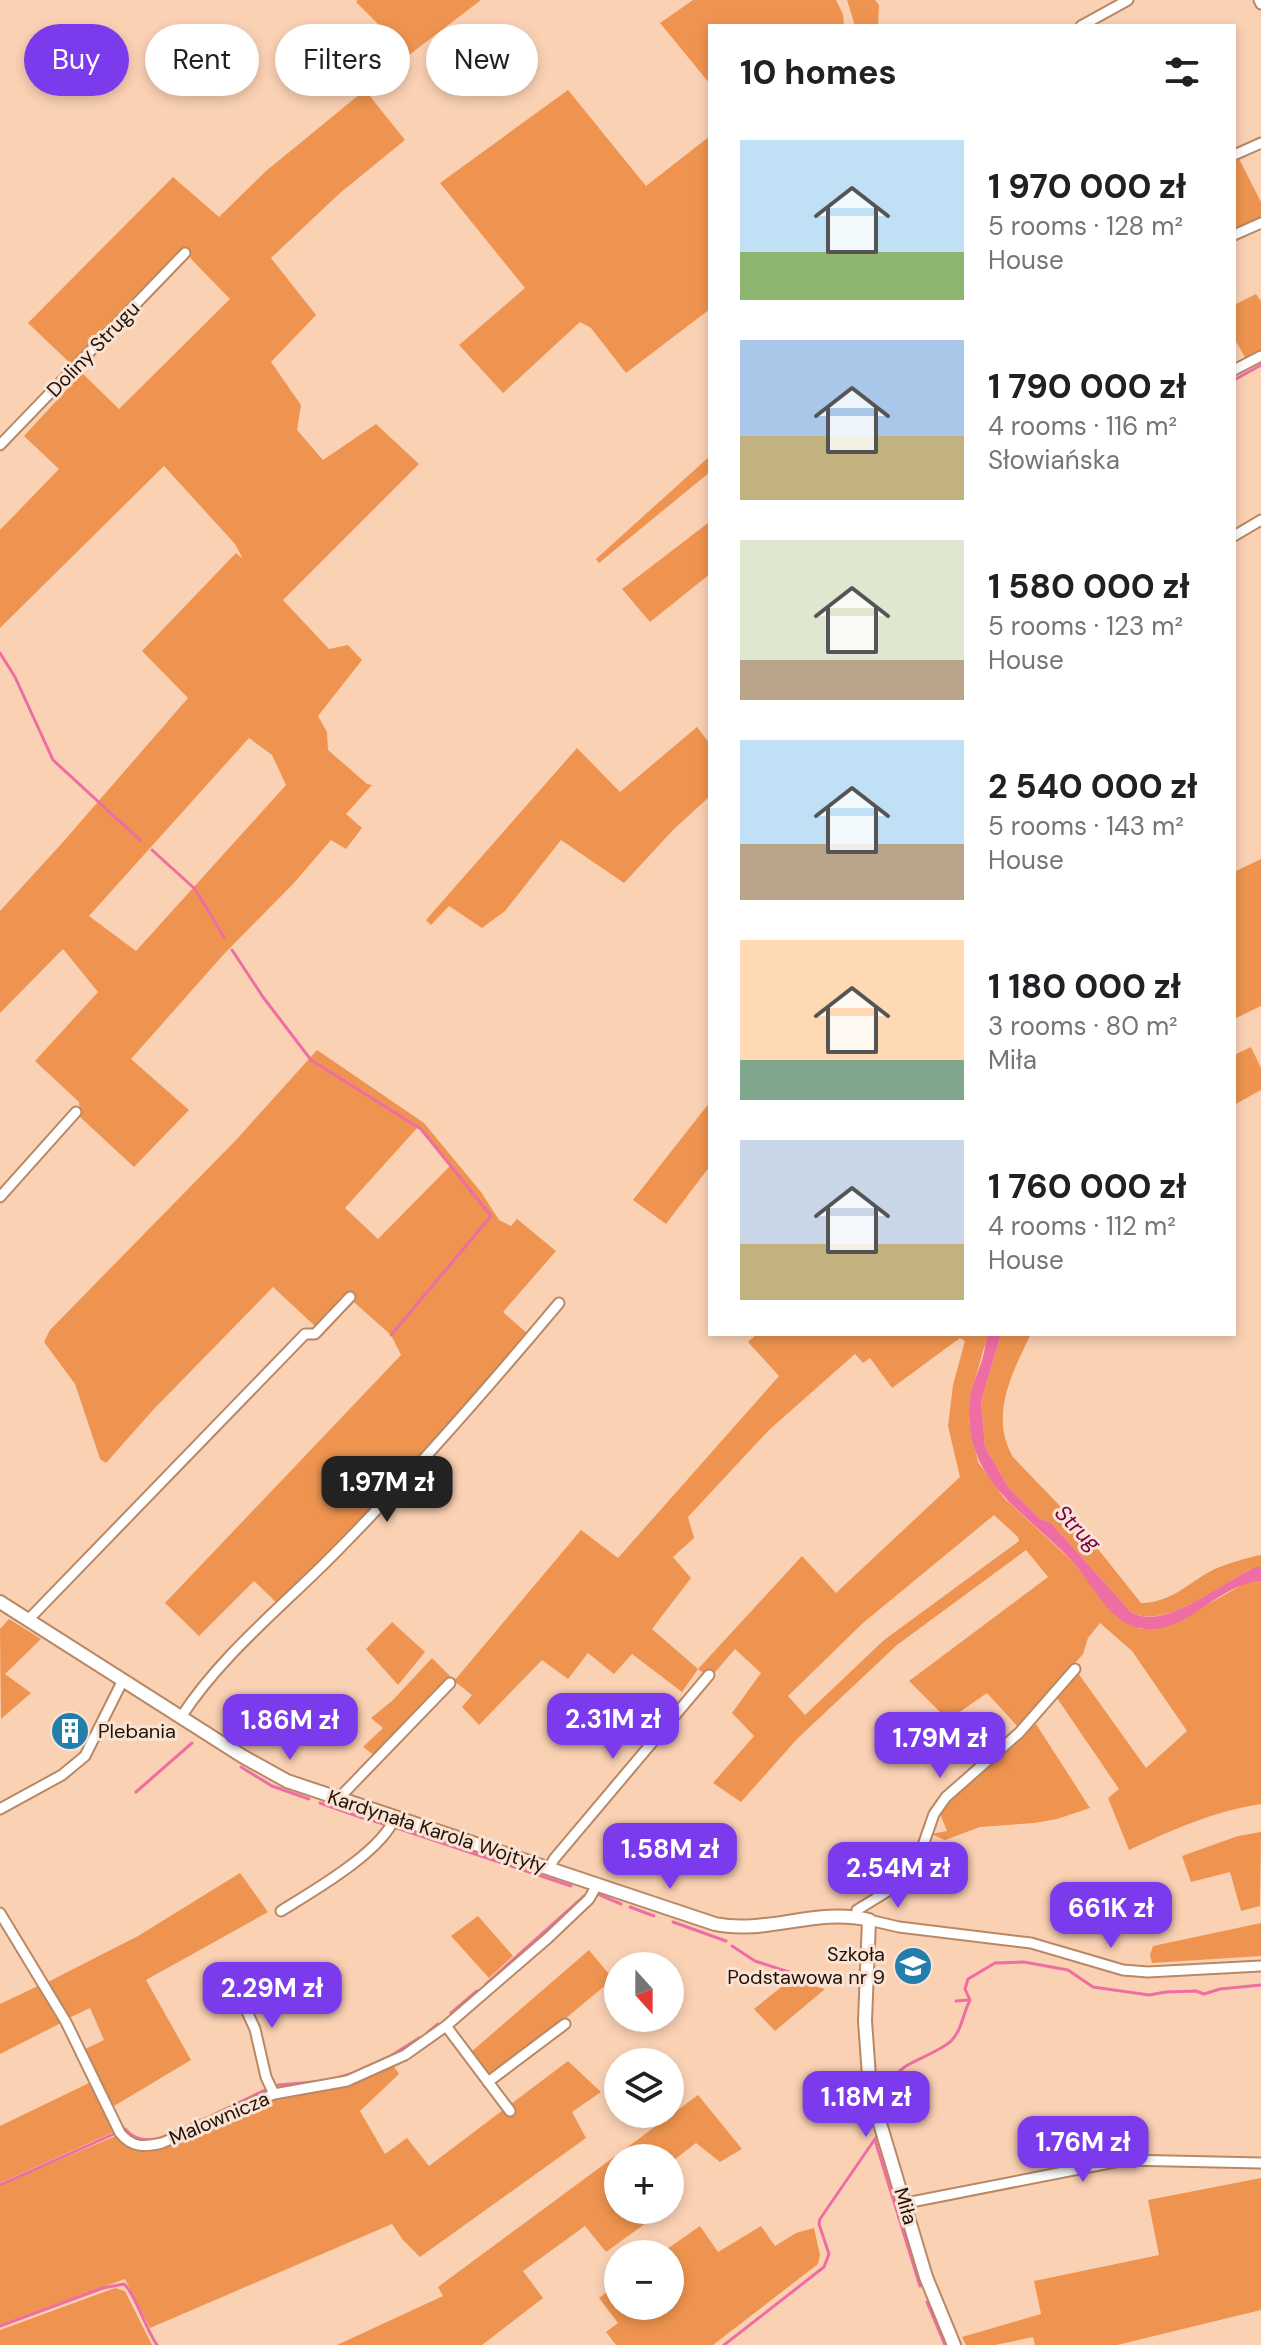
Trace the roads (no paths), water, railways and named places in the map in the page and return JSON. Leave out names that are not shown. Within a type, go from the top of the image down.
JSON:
[{"type":"street","points":[[1085,24],[1128,0]]},
{"type":"street","points":[[1236,154],[1261,143]]},
{"type":"street","points":[[1236,234],[1261,223]]},
{"type":"street","name":"Doliny Strugu","points":[[0,445],[185,253]]},
{"type":"street","points":[[1236,369],[1261,356]]},
{"type":"street","points":[[1236,535],[1261,520]]},
{"type":"street","points":[[0,1197],[76,1112]]},
{"type":"street","points":[[28,1620],[305,1334],[315,1334],[350,1297]]},
{"type":"street","points":[[181,1717],[196,1694],[241,1644],[414,1472],[559,1303]]},
{"type":"street","name":"Kardynała Karola Wojtyły","points":[[0,1602],[268,1772],[287,1781],[727,1927],[753,1928],[817,1918],[863,1918],[899,1927],[1031,1943],[1123,1970],[1148,1972],[1261,1966]]},
{"type":"street","points":[[863,1918],[857,1910],[914,1871],[934,1814],[946,1797],[1019,1733],[1075,1669]]},
{"type":"street","points":[[549,1869],[554,1859],[709,1675]]},
{"type":"street","points":[[0,1809],[62,1775],[85,1756],[123,1680]]},
{"type":"street","points":[[339,1798],[450,1683]]},
{"type":"street","points":[[281,1911],[316,1890],[370,1849],[390,1832],[395,1817]]},
{"type":"street","name":"Malownicza","points":[[0,1913],[66,2022],[115,2123],[129,2143],[143,2146],[162,2143],[274,2094],[331,2085],[373,2071],[412,2050],[446,2026],[589,1899],[597,1885]]},
{"type":"street","name":"Miła","points":[[863,1918],[868,2078],[926,2277],[954,2345]]},
{"type":"street","points":[[233,1981],[255,2029],[266,2077],[274,2094]]},
{"type":"street","points":[[488,2082],[565,2024]]},
{"type":"street","points":[[446,2026],[510,2111]]},
{"type":"street","points":[[906,2203],[1125,2160],[1261,2163]]},
{"type":"waterway","points":[[1236,379],[1261,365]]},
{"type":"waterway","points":[[0,653],[15,677],[53,760],[141,841]]},
{"type":"waterway","points":[[152,850],[195,889],[224,937]]},
{"type":"waterway","points":[[232,950],[311,1060],[421,1129],[491,1216],[391,1335]]},
{"type":"waterway","points":[[136,1792],[192,1743]]},
{"type":"waterway","points":[[241,1767],[272,1786],[309,1799]]},
{"type":"waterway","points":[[320,1803],[363,1818]]},
{"type":"waterway","points":[[374,1821],[387,1825]]},
{"type":"waterway","points":[[397,1828],[571,1886]]},
{"type":"waterway","points":[[600,1895],[621,1904]]},
{"type":"waterway","points":[[486,1984],[584,1896]]},
{"type":"waterway","points":[[630,1907],[654,1916]]},
{"type":"waterway","points":[[673,1922],[726,1941]]},
{"type":"waterway","points":[[732,1946],[755,1961],[795,1974]]},
{"type":"waterway","points":[[885,2118],[890,2106],[891,2077],[951,2041],[958,2032],[970,2000],[965,1989],[968,1979],[995,1963],[1024,1962],[1068,1970],[1093,1987],[1149,1995],[1196,1991],[1204,1994],[1220,1989],[1261,1985]]},
{"type":"waterway","points":[[451,2013],[477,1991]]},
{"type":"waterway","points":[[956,2001],[968,2000]]},
{"type":"waterway","points":[[427,2033],[438,2024]]},
{"type":"waterway","points":[[386,2059],[419,2038]]},
{"type":"waterway","points":[[337,2078],[357,2072]]},
{"type":"waterway","points":[[278,2085],[314,2082]]},
{"type":"waterway","points":[[215,2114],[265,2090]]},
{"type":"waterway","points":[[125,2129],[133,2136],[153,2139],[204,2119]]},
{"type":"waterway","points":[[0,2185],[116,2133]]},
{"type":"waterway","points":[[724,2345],[824,2267],[829,2254],[820,2219],[877,2136]]},
{"type":"waterway","points":[[875,2140],[920,2286]]},
{"type":"waterway","points":[[0,2326],[103,2288],[124,2284],[157,2345]]},
{"type":"waterway","points":[[927,2302],[945,2345]]},
{"type":"place","name":"Plebania","points":[[70,1731]]},
{"type":"place","name":"Szkoła Podstawowa nr 9","points":[[913,1966]]},
{"type":"water label","name":"Strug","points":[[1078,1528]]}]
